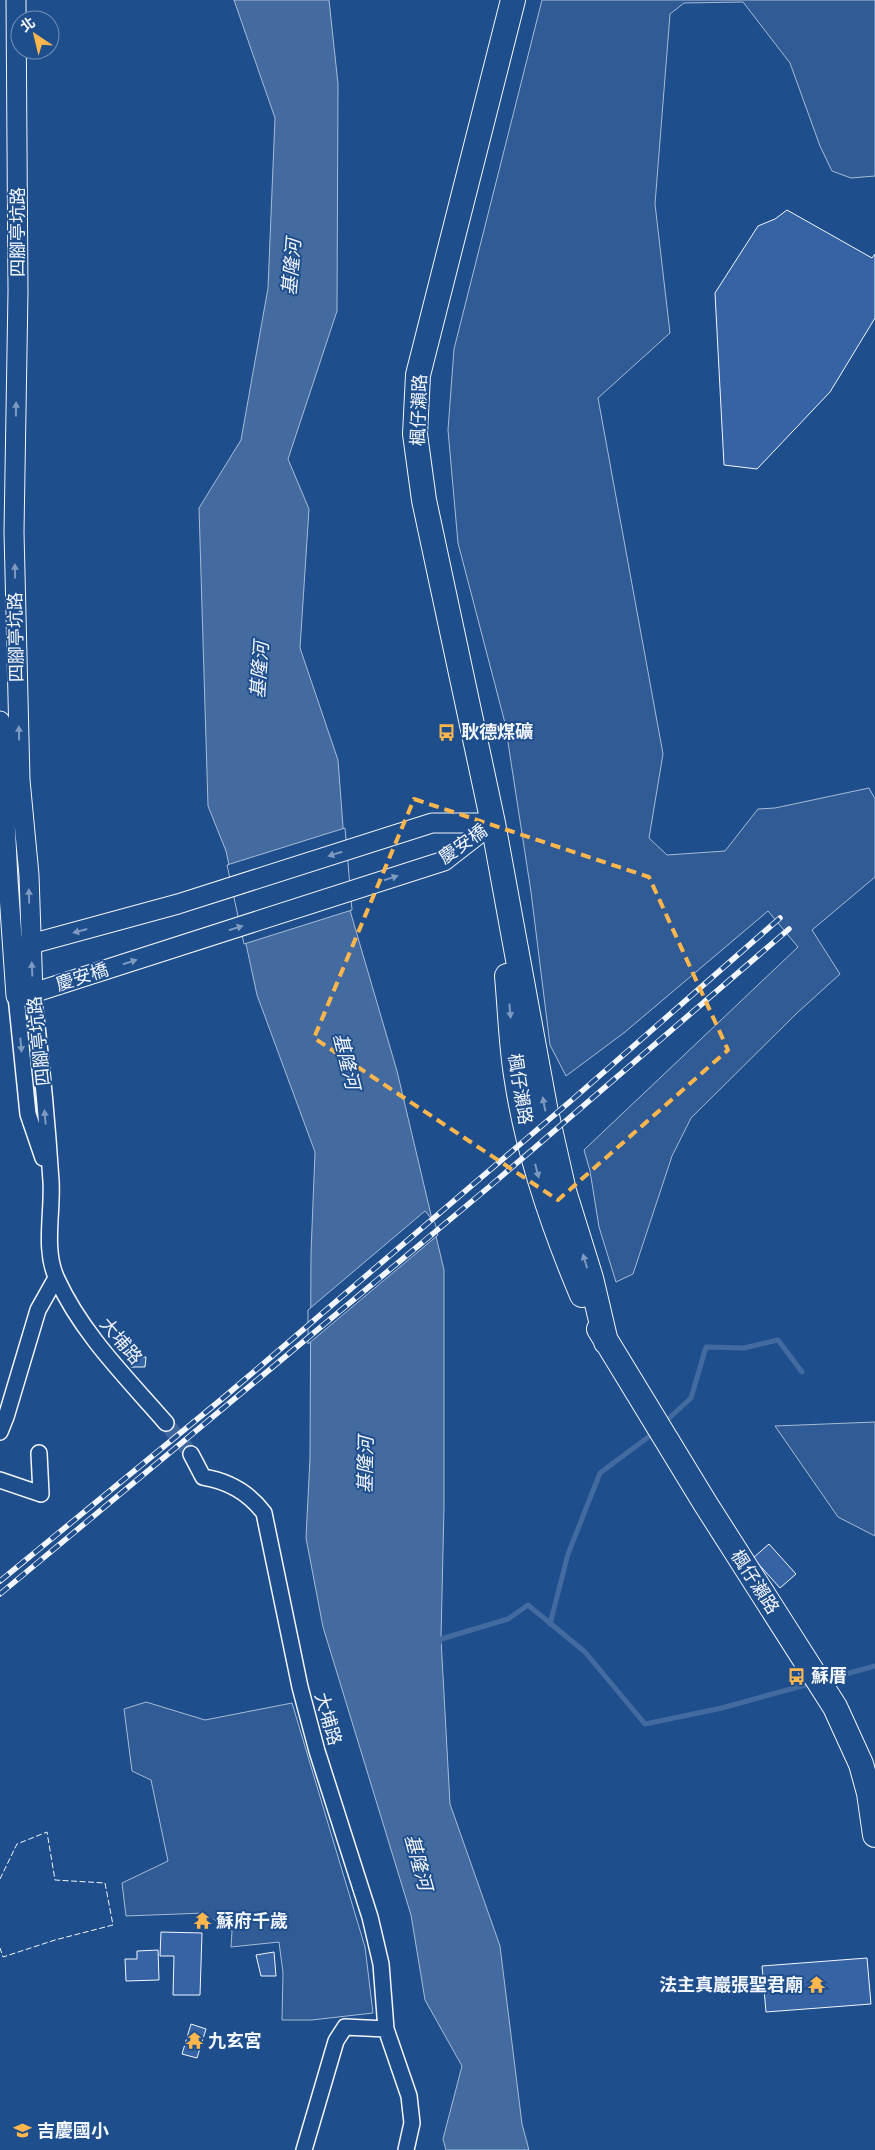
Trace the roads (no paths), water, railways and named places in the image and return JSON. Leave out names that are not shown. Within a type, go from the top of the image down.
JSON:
[{"type":"main road","name":"楓仔瀨路","points":[[513,0],[418,375],[414,434],[424,500],[492,823],[545,1107],[564,1192],[591,1278],[606,1342],[834,1707],[860,1764],[869,1793],[875,1834]]},
{"type":"street","name":"四腳亭坑路","points":[[16,0],[18,291],[14,532],[20,780],[29,875],[22,947]]},
{"type":"street","name":"四腳亭坑路","points":[[0,721],[25,995],[43,1078],[51,1183],[51,1254],[56,1278]]},
{"type":"street","name":"慶安橋","points":[[22,947],[178,904],[432,823],[492,823]]},
{"type":"street","name":"慶安橋","points":[[25,995],[444,861],[492,823]]},
{"type":"street","name":"大埔路","points":[[56,1278],[88,1333],[166,1423]]},
{"type":"street","points":[[0,1432],[38,1310],[56,1278]]},
{"type":"street","points":[[0,1480],[41,1494],[39,1453]]},
{"type":"street","name":"大埔路","points":[[191,1454],[203,1477],[218,1479],[238,1489],[255,1501],[264,1513],[300,1688],[320,1759],[370,1917],[379,1955],[386,2029],[408,2096],[412,2123],[406,2150]]},
{"type":"street","points":[[304,2150],[336,2040],[345,2027],[386,2029]]},
{"type":"water","name":"基隆河","points":[[234,0],[329,0],[338,84],[337,311],[288,459],[309,509],[300,648],[338,760],[349,907],[397,1071],[444,1270],[444,1507],[441,1639],[450,1804],[500,1946],[522,2124],[529,2150],[446,2150],[443,2139],[462,2066],[425,2000],[411,1915],[323,1627],[306,1538],[310,1458],[311,1253],[315,1152],[257,995],[226,851],[208,806],[199,508],[241,440],[268,288],[275,118]]},
{"type":"waterway","points":[[666,1421],[691,1398],[706,1347],[744,1348],[778,1340],[802,1372]]},
{"type":"waterway","points":[[550,1624],[568,1554],[600,1473],[651,1435]]},
{"type":"waterway","points":[[438,1645],[441,1639],[508,1619],[528,1605],[585,1652],[645,1724],[722,1708],[809,1684]]},
{"type":"waterway","points":[[828,1679],[875,1666]]},
{"type":"tunnel","points":[[166,1423],[191,1454]]},
{"type":"railway","points":[[0,1581],[223,1398],[573,1099],[780,918]]},
{"type":"railway","points":[[0,1594],[489,1187],[789,929]]},
{"type":"place","name":"耿德煤礦","points":[[447,732]]},
{"type":"place","name":"蘇厝","points":[[797,1676]]},
{"type":"place","name":"蘇府千歲","points":[[202,1921]]},
{"type":"place","name":"法主真巖張聖君廟","points":[[817,1985]]},
{"type":"place","name":"九玄宮","points":[[194,2041]]},
{"type":"place","name":"吉慶國小","points":[[23,2131]]}]
